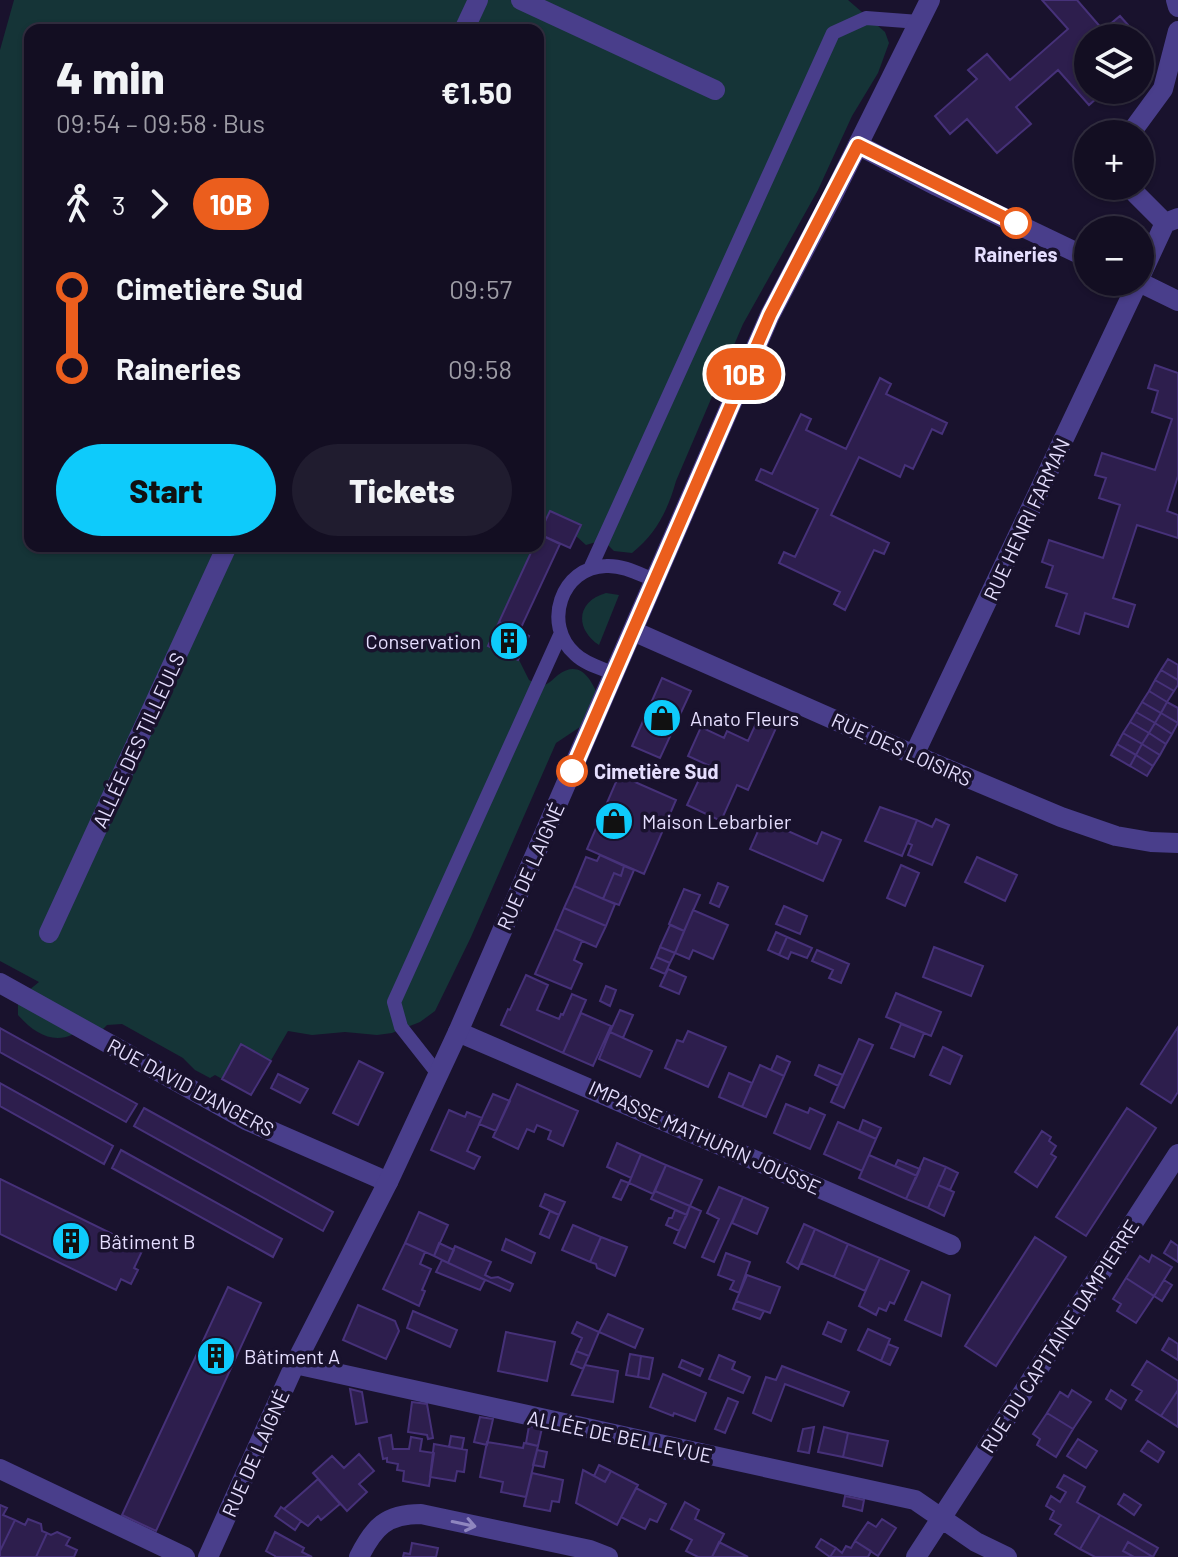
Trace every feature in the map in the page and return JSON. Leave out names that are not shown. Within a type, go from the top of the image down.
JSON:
[{"type":"street","points":[[467,24],[478,0]]},
{"type":"street","points":[[521,0],[715,90]]},
{"type":"street","name":"RUE DE LAIGNÉ","points":[[208,1557],[295,1364],[388,1182],[458,1032],[770,315],[930,0]]},
{"type":"street","points":[[1176,0],[1178,7]]},
{"type":"street","points":[[1140,120],[1163,89],[1178,31]]},
{"type":"street","points":[[858,145],[1074,251]]},
{"type":"street","points":[[1144,200],[1171,220]]},
{"type":"street","name":"RUE HENRI FARMAN","points":[[1154,252],[1171,220]]},
{"type":"street","points":[[1154,288],[1178,301]]},
{"type":"street","name":"RUE HENRI FARMAN","points":[[914,755],[1131,296]]},
{"type":"street","name":"ALLÉE DES TILLEULS","points":[[49,933],[224,552]]},
{"type":"street","name":"RUE DES LOISIRS","points":[[633,631],[1061,817],[1116,836],[1178,843]]},
{"type":"street","name":"RUE DAVID D'ANGERS","points":[[0,983],[246,1120],[388,1182]]},
{"type":"street","name":"IMPASSE MATHURIN JOUSSE","points":[[458,1032],[951,1245]]},
{"type":"street","name":"RUE DU CAPITAINE DAMPIERRE","points":[[916,1557],[1178,1154]]},
{"type":"street","name":"ALLÉE DE BELLEVUE","points":[[295,1364],[915,1500],[976,1542],[1007,1557]]},
{"type":"street","points":[[0,1469],[185,1557]]},
{"type":"street","points":[[359,1557],[374,1532],[388,1519],[406,1514],[421,1514],[590,1550],[608,1557]]},
{"type":"lane","points":[[590,569],[833,33],[866,18],[919,22]]},
{"type":"lane","points":[[615,674],[575,654],[564,641],[558,625],[558,609],[563,593],[573,579],[603,565],[620,567],[654,580]]},
{"type":"lane","points":[[438,1074],[401,1027],[394,1002],[561,633]]},
{"type":"green space","points":[[14,0],[848,0],[885,32],[889,43],[878,73],[852,116],[818,190],[743,324],[660,521],[632,553],[614,551],[603,540],[586,545],[576,536],[570,548],[560,544],[519,631],[529,636],[519,660],[529,680],[541,686],[565,671],[578,670],[588,677],[598,696],[586,723],[556,743],[435,1011],[420,1022],[392,1033],[312,1035],[288,1031],[251,1095],[215,1075],[210,1078],[195,1070],[183,1058],[122,1024],[107,1025],[102,1030],[87,1025],[78,1032],[60,1038],[42,1035],[18,1015],[18,999],[39,982],[0,961],[0,50]]},
{"type":"green space","points":[[606,593],[619,595],[599,645],[585,631],[582,616],[589,602]]},
{"type":"building","points":[[1042,0],[1077,0],[1098,24],[1074,24],[1074,88],[1058,70],[1016,107],[1031,124],[997,153],[967,119],[950,134],[935,116],[977,79],[968,70],[987,54],[1010,80],[1068,29]]},
{"type":"building","points":[[1120,16],[1127,24],[1110,24]]},
{"type":"building","points":[[1155,365],[1178,373],[1178,476],[1167,511],[1178,515],[1178,538],[1137,525],[1113,598],[1135,605],[1128,627],[1085,613],[1079,634],[1056,626],[1067,594],[1046,587],[1053,566],[1042,562],[1049,540],[1103,558],[1120,505],[1099,498],[1106,478],[1095,475],[1102,453],[1155,470],[1172,419],[1152,412],[1158,391],[1148,388]]},
{"type":"building","points":[[880,378],[891,384],[886,394],[947,423],[942,434],[932,429],[913,469],[905,465],[900,477],[859,457],[831,515],[889,543],[884,554],[874,550],[845,610],[834,604],[840,592],[779,563],[784,552],[795,557],[818,509],[756,480],[761,469],[772,474],[801,414],[811,419],[806,430],[846,449]]},
{"type":"building","points":[[550,511],[581,525],[570,548],[544,536],[544,524]]},
{"type":"building","points":[[544,536],[560,544],[519,632],[499,622],[531,552],[544,552]]},
{"type":"building","name":"Conservation","points":[[499,622],[529,636],[518,660],[488,646]]},
{"type":"building","points":[[1168,659],[1178,665],[1178,680],[1161,670]]},
{"type":"building","points":[[1161,670],[1178,680],[1174,691],[1155,680]]},
{"type":"building","points":[[662,678],[691,691],[660,758],[632,746]]},
{"type":"building","points":[[1155,680],[1174,691],[1167,702],[1149,691]]},
{"type":"building","points":[[1149,691],[1167,702],[1161,713],[1142,702]]},
{"type":"building","points":[[1142,702],[1161,713],[1155,723],[1136,712]]},
{"type":"building","points":[[1167,702],[1178,708],[1178,723],[1161,713]]},
{"type":"building","points":[[1136,712],[1155,723],[1149,733],[1130,722]]},
{"type":"building","points":[[1161,713],[1178,723],[1172,734],[1155,723]]},
{"type":"building","points":[[758,719],[776,728],[748,790],[737,785],[721,821],[687,805],[704,769],[707,771],[710,766],[688,756],[701,727],[724,738],[727,731],[748,741]]},
{"type":"building","points":[[1130,722],[1149,733],[1142,744],[1123,733]]},
{"type":"building","points":[[1155,723],[1172,734],[1166,744],[1149,733]]},
{"type":"building","points":[[1123,733],[1142,744],[1136,755],[1117,744]]},
{"type":"building","points":[[1149,733],[1166,744],[1160,755],[1142,744]]},
{"type":"building","points":[[1117,744],[1136,755],[1130,766],[1111,755]]},
{"type":"building","points":[[1142,744],[1160,755],[1153,766],[1136,755]]},
{"type":"building","points":[[1136,755],[1153,766],[1147,776],[1130,766]]},
{"type":"building","points":[[619,775],[676,800],[644,874],[587,849]]},
{"type":"building","points":[[880,807],[917,820],[902,856],[865,841]]},
{"type":"building","points":[[936,819],[949,825],[932,865],[908,855],[912,845],[908,843],[917,820],[932,827]]},
{"type":"building","points":[[763,820],[817,844],[822,832],[841,840],[823,881],[750,849]]},
{"type":"building","points":[[600,855],[624,866],[621,876],[614,873],[603,899],[574,886],[586,857],[597,861]]},
{"type":"building","points":[[977,857],[1017,875],[1005,901],[965,882]]},
{"type":"building","points":[[901,865],[919,873],[905,906],[887,898]]},
{"type":"building","points":[[624,866],[634,870],[619,905],[603,899],[614,873],[621,876]]},
{"type":"building","points":[[718,883],[728,887],[719,907],[710,903]]},
{"type":"building","points":[[574,886],[615,904],[606,926],[564,908]]},
{"type":"building","points":[[684,889],[700,895],[684,931],[669,924]]},
{"type":"building","points":[[784,906],[807,916],[800,934],[776,924]]},
{"type":"building","points":[[564,908],[606,926],[596,947],[555,929]]},
{"type":"building","points":[[693,910],[728,925],[713,959],[693,950],[689,959],[675,953]]},
{"type":"building","points":[[670,925],[684,931],[675,953],[660,947]]},
{"type":"building","points":[[555,929],[582,941],[574,960],[582,964],[571,989],[535,974]]},
{"type":"building","points":[[776,932],[787,937],[779,955],[768,950]]},
{"type":"building","points":[[787,937],[812,948],[807,958],[791,952],[788,959],[779,955]]},
{"type":"building","points":[[660,947],[675,953],[670,963],[656,957]]},
{"type":"building","points":[[934,947],[983,966],[971,996],[923,977]]},
{"type":"building","points":[[817,950],[849,964],[841,983],[829,978],[833,970],[812,961]]},
{"type":"building","points":[[656,957],[670,963],[665,974],[651,968]]},
{"type":"building","points":[[668,969],[686,977],[679,994],[660,986]]},
{"type":"building","points":[[526,975],[548,985],[537,1010],[559,1019],[572,994],[586,1000],[563,1053],[501,1025]]},
{"type":"building","points":[[606,986],[616,990],[610,1006],[600,1001]]},
{"type":"building","points":[[896,993],[941,1012],[931,1036],[886,1017]]},
{"type":"building","points":[[620,1010],[633,1015],[623,1038],[610,1032]]},
{"type":"building","points":[[581,1013],[611,1026],[593,1066],[563,1053]]},
{"type":"building","points":[[901,1024],[924,1033],[914,1057],[891,1048]]},
{"type":"building","points":[[1178,1027],[1178,1092],[1171,1103],[1141,1084]]},
{"type":"building","points":[[0,1028],[137,1104],[126,1122],[0,1052]]},
{"type":"building","points":[[688,1031],[726,1047],[708,1087],[665,1068],[677,1040],[683,1042]]},
{"type":"building","points":[[610,1032],[652,1051],[640,1077],[599,1059]]},
{"type":"building","points":[[859,1039],[873,1045],[844,1108],[831,1102]]},
{"type":"building","points":[[241,1044],[271,1061],[251,1095],[222,1079]]},
{"type":"building","points":[[943,1047],[962,1056],[950,1084],[930,1075]]},
{"type":"building","points":[[777,1056],[790,1062],[784,1076],[771,1070]]},
{"type":"building","points":[[359,1061],[383,1073],[358,1125],[333,1113]]},
{"type":"building","points":[[760,1065],[784,1076],[766,1117],[742,1107]]},
{"type":"building","points":[[819,1065],[843,1075],[838,1086],[815,1075]]},
{"type":"building","points":[[729,1073],[752,1083],[742,1107],[719,1097]]},
{"type":"building","points":[[278,1074],[308,1089],[300,1103],[271,1088]]},
{"type":"building","points":[[0,1083],[113,1146],[104,1164],[0,1106]]},
{"type":"building","points":[[517,1084],[578,1111],[563,1146],[548,1139],[551,1131],[537,1125],[534,1132],[527,1129],[518,1149],[493,1137]]},
{"type":"building","points":[[493,1094],[510,1101],[496,1131],[479,1124]]},
{"type":"building","points":[[786,1104],[808,1113],[810,1108],[825,1115],[810,1149],[774,1133]]},
{"type":"building","points":[[144,1108],[333,1212],[323,1231],[134,1126]]},
{"type":"building","points":[[1127,1108],[1156,1128],[1086,1236],[1056,1217]]},
{"type":"building","points":[[449,1110],[465,1117],[467,1112],[482,1118],[467,1151],[480,1157],[474,1169],[431,1150]]},
{"type":"building","points":[[863,1120],[881,1128],[876,1139],[859,1131]]},
{"type":"building","points":[[838,1122],[876,1139],[862,1171],[824,1154]]},
{"type":"building","points":[[1042,1131],[1051,1137],[1049,1141],[1056,1146],[1051,1154],[1056,1157],[1037,1187],[1015,1172]]},
{"type":"building","points":[[617,1143],[641,1154],[631,1178],[607,1167]]},
{"type":"building","points":[[121,1150],[282,1239],[273,1257],[112,1168]]},
{"type":"building","points":[[641,1154],[666,1165],[653,1194],[629,1183]]},
{"type":"building","points":[[869,1155],[917,1176],[906,1199],[859,1178]]},
{"type":"building","points":[[924,1158],[946,1167],[928,1208],[906,1199]]},
{"type":"building","points":[[898,1160],[920,1169],[917,1176],[895,1166]]},
{"type":"building","points":[[666,1165],[702,1180],[690,1206],[655,1191]]},
{"type":"building","points":[[946,1167],[958,1173],[950,1190],[938,1185]]},
{"type":"building","name":"Bâtiment B","points":[[0,1179],[143,1249],[131,1284],[121,1279],[116,1290],[0,1234]]},
{"type":"building","points":[[621,1180],[629,1183],[621,1200],[613,1197]]},
{"type":"building","points":[[938,1185],[954,1192],[944,1216],[928,1208]]},
{"type":"building","points":[[719,1187],[743,1197],[714,1262],[702,1257],[719,1219],[707,1213]]},
{"type":"building","points":[[655,1191],[690,1206],[687,1215],[651,1199]]},
{"type":"building","points":[[545,1194],[565,1202],[559,1215],[540,1206]]},
{"type":"building","points":[[743,1197],[768,1208],[757,1234],[732,1223]]},
{"type":"building","points":[[690,1206],[701,1211],[685,1248],[674,1243]]},
{"type":"building","points":[[675,1210],[687,1215],[679,1231],[666,1225]]},
{"type":"building","points":[[550,1211],[559,1215],[549,1238],[540,1234]]},
{"type":"building","points":[[419,1212],[448,1225],[434,1256],[405,1243]]},
{"type":"building","points":[[804,1224],[815,1229],[798,1269],[787,1262]]},
{"type":"building","points":[[573,1225],[601,1237],[590,1262],[562,1250]]},
{"type":"building","points":[[815,1229],[848,1244],[834,1277],[801,1263]]},
{"type":"building","points":[[601,1237],[627,1247],[615,1276],[590,1262]]},
{"type":"building","points":[[1035,1237],[1066,1257],[996,1366],[965,1346]]},
{"type":"building","points":[[506,1239],[535,1253],[531,1263],[502,1250]]},
{"type":"building","points":[[1171,1241],[1178,1246],[1178,1262],[1164,1253]]},
{"type":"building","points":[[405,1243],[425,1252],[420,1264],[431,1269],[419,1306],[383,1289]]},
{"type":"building","points":[[439,1243],[454,1250],[448,1263],[434,1256]]},
{"type":"building","points":[[848,1244],[880,1258],[865,1291],[834,1277]]},
{"type":"building","points":[[455,1246],[491,1262],[485,1275],[513,1284],[510,1291],[448,1263]]},
{"type":"building","points":[[726,1253],[750,1262],[739,1293],[730,1289],[734,1281],[718,1275]]},
{"type":"building","points":[[1152,1255],[1172,1267],[1154,1296],[1126,1278],[1140,1256],[1149,1262]]},
{"type":"building","points":[[880,1258],[909,1271],[894,1304],[890,1302],[886,1311],[879,1308],[876,1315],[859,1306]]},
{"type":"building","points":[[442,1260],[485,1280],[480,1290],[436,1272]]},
{"type":"building","points":[[747,1275],[780,1287],[770,1313],[736,1301]]},
{"type":"building","points":[[1126,1278],[1154,1296],[1136,1323],[1117,1311],[1121,1304],[1113,1299]]},
{"type":"building","points":[[1164,1280],[1172,1285],[1162,1301],[1154,1296]]},
{"type":"building","points":[[922,1282],[950,1295],[941,1336],[905,1320]]},
{"type":"building","name":"Bâtiment A","points":[[228,1287],[261,1303],[156,1531],[122,1515]]},
{"type":"building","points":[[736,1301],[764,1311],[760,1319],[733,1309]]},
{"type":"building","points":[[358,1305],[395,1321],[399,1331],[386,1359],[343,1340]]},
{"type":"building","points":[[413,1311],[457,1330],[450,1347],[407,1328]]},
{"type":"building","points":[[608,1314],[643,1329],[635,1348],[599,1332]]},
{"type":"building","points":[[577,1322],[599,1332],[589,1356],[576,1351],[582,1338],[572,1333]]},
{"type":"building","points":[[828,1322],[846,1330],[841,1342],[823,1334]]},
{"type":"building","points":[[868,1329],[890,1339],[881,1361],[858,1350]]},
{"type":"building","points":[[506,1332],[555,1342],[547,1381],[498,1371]]},
{"type":"building","points":[[1169,1338],[1178,1344],[1178,1360],[1162,1350]]},
{"type":"building","points":[[888,1344],[898,1348],[890,1365],[881,1361]]},
{"type":"building","points":[[576,1351],[589,1356],[583,1369],[571,1364]]},
{"type":"building","points":[[630,1354],[641,1356],[638,1377],[626,1375]]},
{"type":"building","points":[[719,1355],[735,1362],[732,1369],[750,1377],[743,1393],[709,1379]]},
{"type":"building","points":[[641,1356],[653,1358],[649,1379],[638,1377]]},
{"type":"building","points":[[682,1360],[703,1369],[700,1376],[679,1367]]},
{"type":"building","points":[[1147,1361],[1178,1381],[1178,1390],[1161,1416],[1136,1400],[1142,1391],[1132,1385]]},
{"type":"building","points":[[585,1365],[618,1371],[613,1402],[572,1395]]},
{"type":"building","points":[[782,1366],[849,1392],[843,1406],[785,1384],[771,1421],[753,1413],[766,1377],[776,1380]]},
{"type":"building","points":[[663,1374],[706,1393],[695,1421],[650,1407]]},
{"type":"building","points":[[350,1389],[362,1392],[367,1422],[356,1424]]},
{"type":"building","points":[[1072,1390],[1091,1402],[1073,1429],[1047,1413],[1060,1392],[1068,1397]]},
{"type":"building","points":[[1111,1390],[1126,1400],[1121,1409],[1106,1399]]},
{"type":"building","points":[[1178,1390],[1178,1427],[1161,1416]]},
{"type":"building","points":[[728,1398],[738,1402],[725,1433],[715,1429]]},
{"type":"building","points":[[412,1402],[427,1404],[433,1438],[408,1432]]},
{"type":"building","points":[[1047,1413],[1073,1429],[1056,1457],[1037,1445],[1040,1439],[1033,1434]]},
{"type":"building","points":[[480,1417],[493,1419],[487,1445],[474,1442]]},
{"type":"building","points":[[529,1426],[542,1428],[538,1446],[526,1443]]},
{"type":"building","points":[[814,1427],[809,1453],[798,1451],[803,1429]]},
{"type":"building","points":[[824,1427],[848,1433],[843,1457],[818,1452]]},
{"type":"building","points":[[848,1433],[888,1441],[882,1466],[843,1457]]},
{"type":"building","points":[[391,1435],[393,1449],[409,1449],[411,1437],[422,1439],[420,1451],[434,1453],[429,1486],[403,1481],[404,1471],[397,1470],[398,1464],[383,1459],[379,1438]]},
{"type":"building","points":[[451,1436],[464,1438],[462,1449],[449,1447]]},
{"type":"building","points":[[1078,1439],[1097,1451],[1086,1468],[1067,1456]]},
{"type":"building","points":[[1148,1441],[1164,1452],[1158,1462],[1141,1451]]},
{"type":"building","points":[[487,1442],[523,1448],[524,1443],[538,1446],[526,1497],[501,1492],[503,1482],[480,1477]]},
{"type":"building","points":[[434,1444],[467,1450],[464,1472],[457,1471],[455,1481],[430,1477]]},
{"type":"building","points":[[537,1450],[547,1452],[544,1467],[533,1465]]},
{"type":"building","points":[[359,1454],[374,1471],[359,1484],[367,1492],[347,1511],[313,1473],[332,1456],[344,1468]]},
{"type":"building","points":[[599,1465],[611,1471],[605,1482],[594,1476]]},
{"type":"building","points":[[583,1470],[605,1482],[611,1471],[638,1485],[617,1525],[576,1503]]},
{"type":"building","points":[[532,1473],[563,1480],[559,1502],[552,1501],[550,1511],[524,1506]]},
{"type":"building","points":[[1064,1475],[1085,1487],[1077,1502],[1100,1515],[1080,1549],[1055,1534],[1061,1525],[1050,1519],[1054,1511],[1046,1506],[1051,1496],[1060,1502],[1066,1492],[1057,1487]]},
{"type":"building","points":[[318,1479],[340,1504],[321,1520],[318,1516],[308,1526],[284,1509]]},
{"type":"building","points":[[636,1488],[666,1504],[657,1522],[650,1519],[645,1529],[621,1517]]},
{"type":"building","points":[[1124,1494],[1141,1505],[1134,1515],[1118,1504]]},
{"type":"building","points":[[845,1496],[864,1500],[862,1511],[843,1506]]},
{"type":"building","points":[[685,1502],[699,1510],[695,1519],[724,1534],[712,1557],[698,1557],[686,1551],[692,1540],[671,1529]]},
{"type":"building","points":[[0,1505],[7,1508],[3,1515],[15,1520],[0,1551]]},
{"type":"building","points":[[281,1507],[301,1521],[295,1530],[275,1516]]},
{"type":"building","points":[[1100,1515],[1158,1548],[1153,1557],[1128,1542],[1123,1551],[1134,1557],[1095,1557],[1080,1549]]},
{"type":"building","points":[[28,1519],[41,1524],[42,1531],[47,1533],[36,1557],[0,1557],[15,1520],[25,1525]]},
{"type":"building","points":[[882,1519],[896,1528],[878,1556],[855,1541],[868,1522],[876,1527]]},
{"type":"building","points":[[57,1532],[70,1538],[66,1545],[77,1550],[74,1557],[36,1557],[47,1533]]},
{"type":"building","points":[[275,1532],[304,1548],[302,1552],[312,1557],[275,1557],[266,1551]]},
{"type":"building","points":[[821,1539],[836,1548],[830,1557],[816,1547]]},
{"type":"building","points":[[855,1541],[871,1551],[868,1557],[830,1557],[836,1548],[842,1553],[846,1546],[851,1548]]},
{"type":"building","points":[[719,1542],[748,1557],[712,1557]]},
{"type":"building","points":[[1128,1542],[1153,1557],[1134,1557],[1123,1551]]},
{"type":"building","points":[[412,1543],[438,1548],[436,1557],[403,1557],[404,1553],[410,1554]]},
{"type":"bus line","name":"10B","points":[[572,771],[770,315],[858,145],[1016,223]]},
{"type":"place","name":"Raineries","points":[[1016,223]]},
{"type":"place","name":"Conservation","points":[[509,641]]},
{"type":"place","name":"Anato Fleurs","points":[[662,718]]},
{"type":"place","name":"Cimetière Sud","points":[[572,771]]},
{"type":"place","name":"Maison Lebarbier","points":[[614,821]]},
{"type":"place","name":"Bâtiment B","points":[[71,1241]]},
{"type":"place","name":"Bâtiment A","points":[[216,1356]]}]
